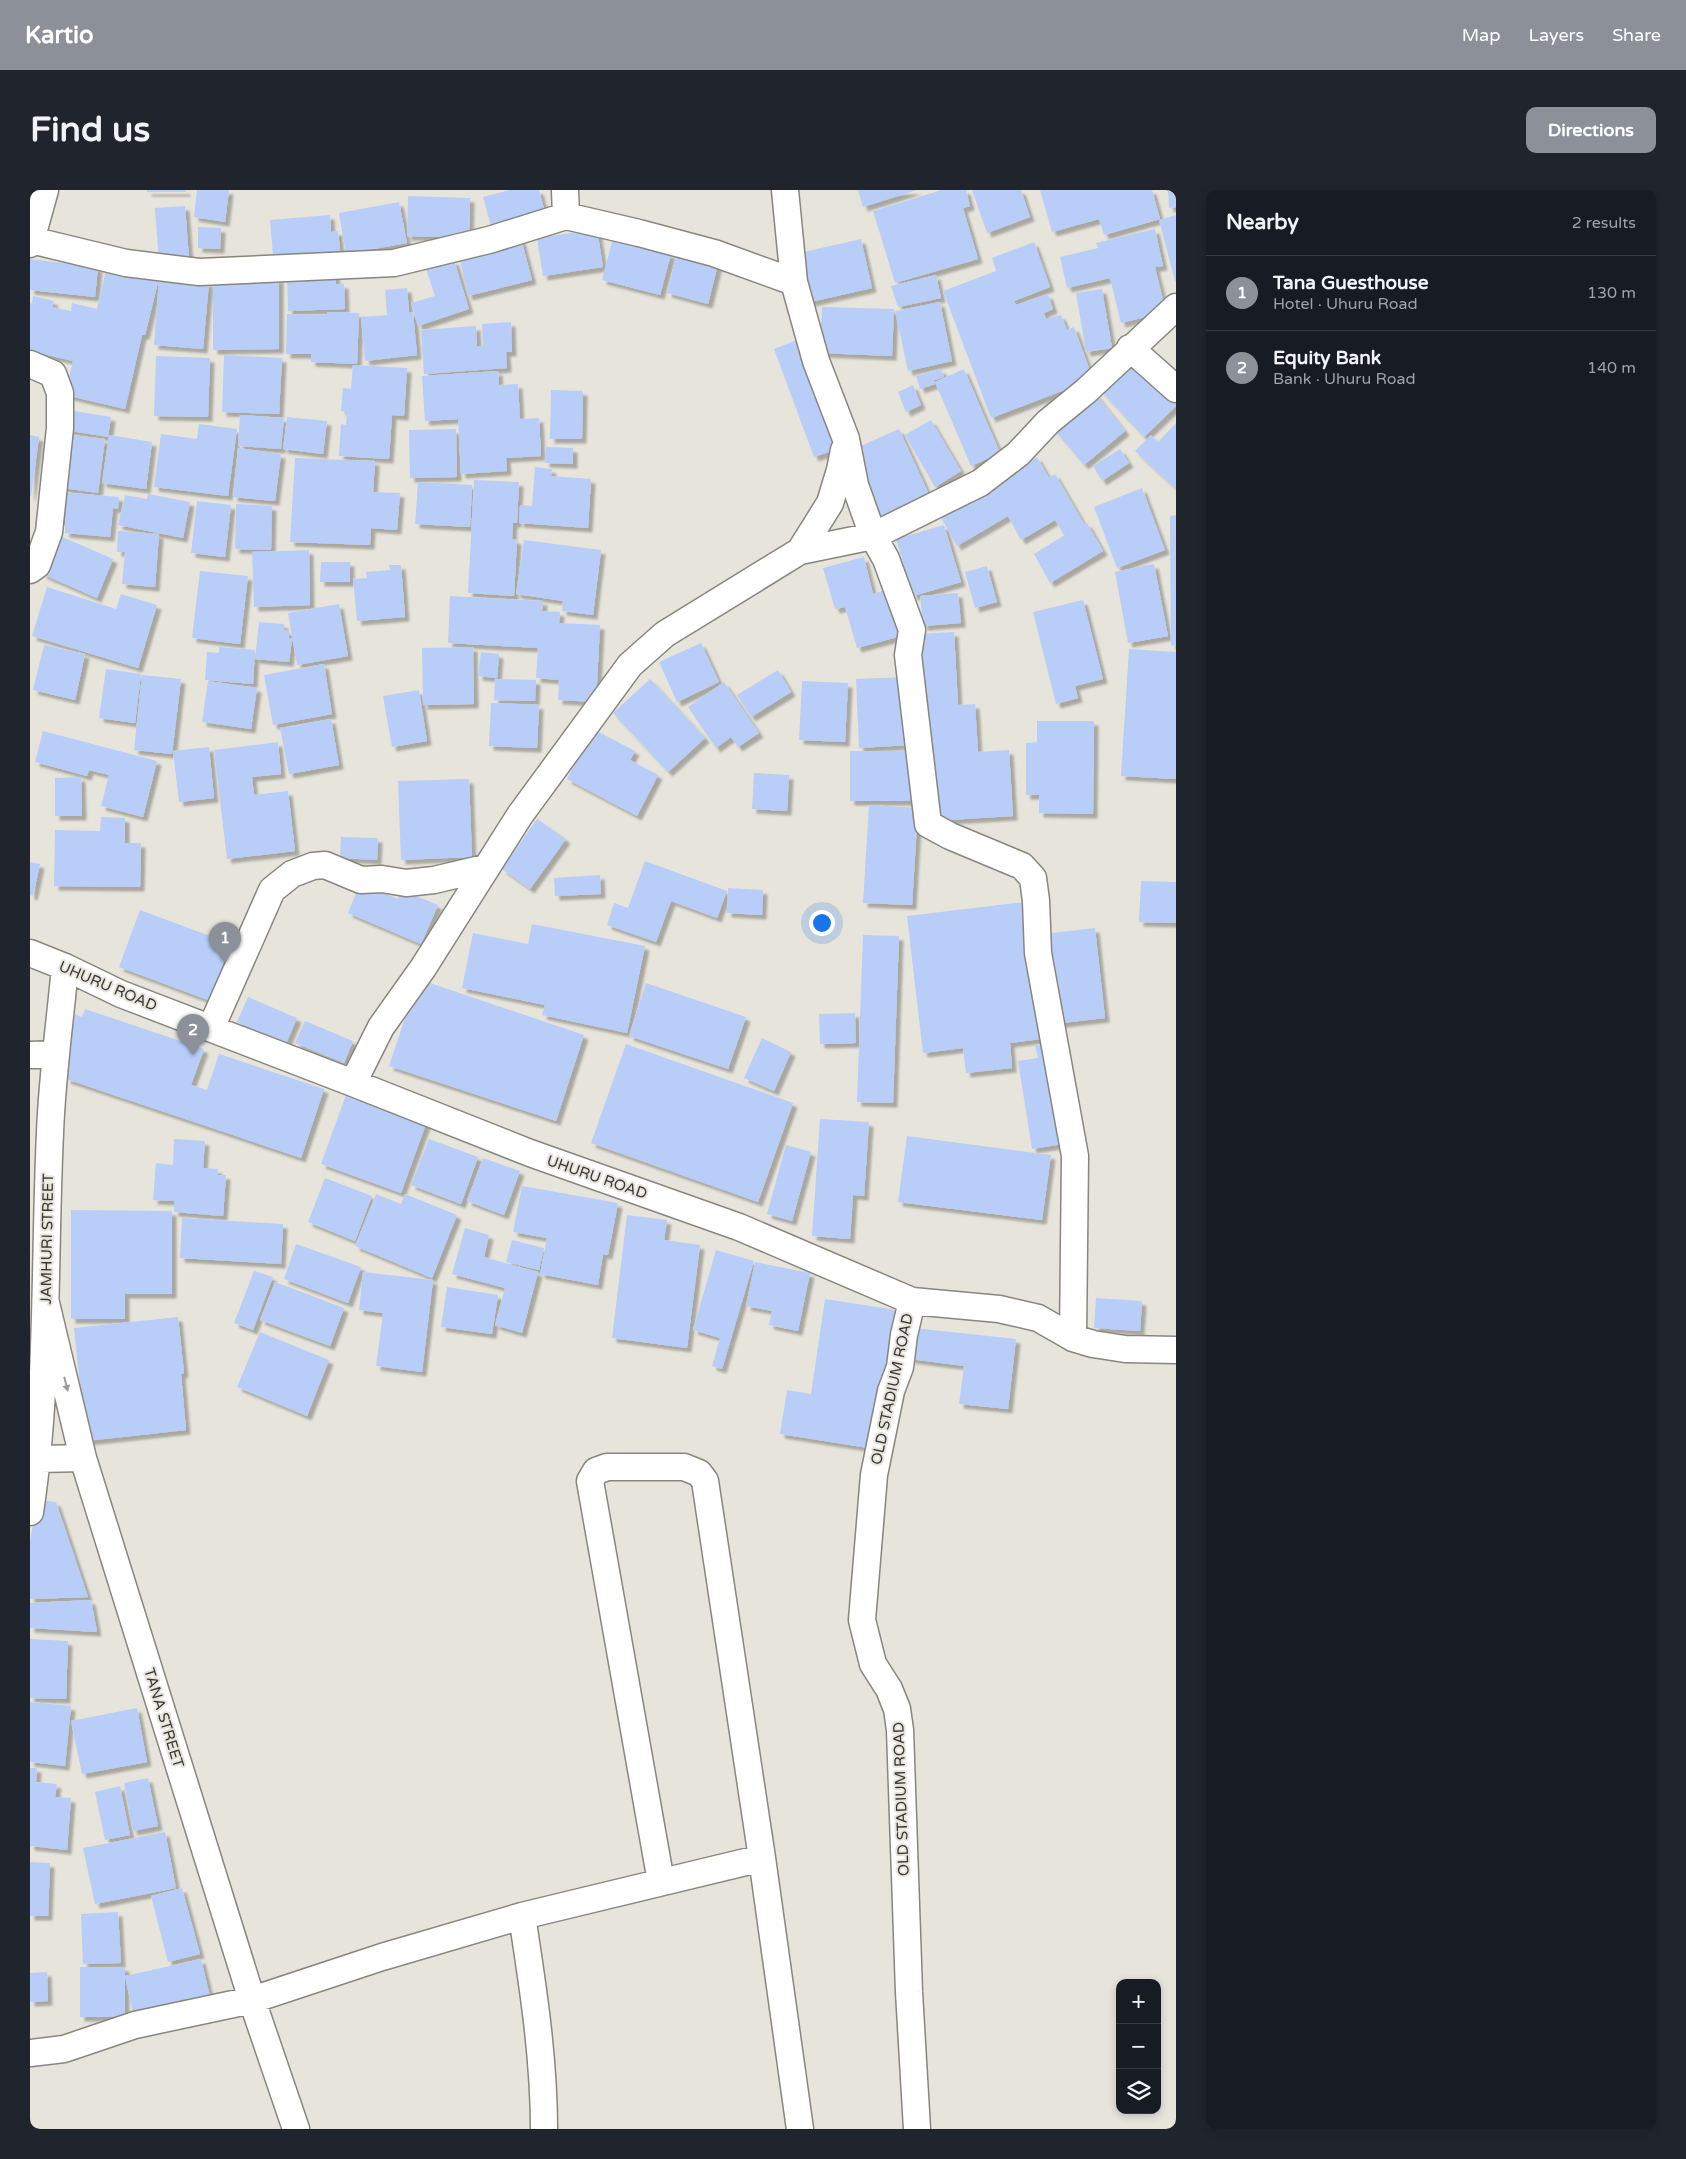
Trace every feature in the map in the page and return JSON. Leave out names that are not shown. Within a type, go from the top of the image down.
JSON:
[{"type":"street","points":[[45,190],[30,242],[135,264],[199,272],[394,263],[489,240],[566,216],[639,232],[714,253],[794,282]]},
{"type":"street","points":[[565,190],[566,216]]},
{"type":"street","points":[[785,190],[794,282],[816,361],[846,438],[855,485],[873,536],[886,559],[912,630],[908,654],[928,824],[950,836],[1022,866],[1033,878],[1038,953],[1075,1156],[1073,1338]]},
{"type":"street","points":[[353,1082],[381,1027],[424,968],[520,815],[630,665],[665,634],[800,551],[873,536],[980,483],[1018,454],[1048,422],[1176,307]]},
{"type":"street","points":[[1130,348],[1176,389]]},
{"type":"street","points":[[30,364],[53,374],[60,393],[60,428],[49,532],[37,565],[30,570]]},
{"type":"street","points":[[800,551],[830,503],[840,470],[846,438]]},
{"type":"street","points":[[211,1028],[272,890],[292,874],[313,866],[325,865],[361,880],[382,879],[406,883],[434,880],[485,868]]},
{"type":"street","name":"UHURU ROAD","points":[[30,953],[65,967],[121,994],[353,1082],[530,1153],[738,1227],[912,1301],[998,1309],[1030,1316],[1038,1318],[1073,1338],[1093,1344],[1125,1349],[1176,1350]]},
{"type":"street","name":"JAMHURI STREET","points":[[30,1512],[38,1459],[46,1303],[50,1133],[42,1055],[65,967]]},
{"type":"street","name":"OLD STADIUM ROAD","points":[[912,1301],[904,1335],[900,1367],[892,1392],[874,1475],[862,1620],[873,1664],[894,1702],[900,1730],[909,1992],[918,2129]]},
{"type":"street","name":"TANA STREET","points":[[46,1303],[82,1458],[252,2000],[296,2129]]},
{"type":"street","points":[[38,1459],[82,1458]]},
{"type":"street","points":[[661,1882],[590,1482],[591,1476],[596,1471],[607,1467],[684,1468],[699,1474],[705,1481],[762,1858],[800,2129]]},
{"type":"street","points":[[30,2053],[64,2049],[135,2025],[252,2000],[382,1957],[522,1916],[762,1858]]},
{"type":"street","points":[[522,1916],[531,1972],[541,2059],[544,2129]]},
{"type":"building","points":[[147,190],[186,190],[186,192],[147,192]]},
{"type":"building","points":[[197,190],[229,190],[225,222],[194,217]]},
{"type":"building","points":[[510,190],[539,190],[546,216],[492,230],[483,197]]},
{"type":"building","points":[[858,190],[917,190],[863,207]]},
{"type":"building","points":[[942,190],[966,190],[970,206],[963,208],[978,259],[895,283],[873,211]]},
{"type":"building","points":[[972,190],[1021,190],[1030,217],[987,233]]},
{"type":"building","points":[[1040,190],[1152,190],[1160,219],[1104,235],[1099,219],[1052,232]]},
{"type":"building","points":[[1168,190],[1176,190],[1176,207],[1169,208]]},
{"type":"building","points":[[408,196],[470,198],[469,238],[407,236]]},
{"type":"building","points":[[399,202],[407,243],[346,254],[339,213]]},
{"type":"building","points":[[185,206],[189,259],[159,262],[155,208]]},
{"type":"building","points":[[330,215],[331,232],[338,231],[341,260],[274,266],[270,220]]},
{"type":"building","points":[[1176,215],[1176,281],[1175,281],[1159,220]]},
{"type":"building","points":[[198,227],[221,228],[220,249],[198,248]]},
{"type":"building","points":[[597,229],[603,267],[543,276],[537,238]]},
{"type":"building","points":[[1155,229],[1163,266],[1155,267],[1166,312],[1121,323],[1110,278],[1067,288],[1060,257],[1098,248],[1096,243]]},
{"type":"building","points":[[613,238],[671,254],[660,295],[602,280]]},
{"type":"building","points":[[521,239],[532,280],[468,296],[459,256]]},
{"type":"building","points":[[861,239],[872,288],[806,303],[795,254]]},
{"type":"building","points":[[1034,242],[1050,287],[1014,301],[1016,305],[1048,294],[1053,309],[1044,313],[1046,319],[1061,315],[1067,330],[1074,327],[1093,379],[991,418],[943,291],[996,271],[992,258]]},
{"type":"building","points":[[677,253],[718,264],[708,304],[667,293]]},
{"type":"building","points":[[30,259],[98,267],[95,297],[30,290]]},
{"type":"building","points":[[454,260],[469,309],[418,326],[411,303],[435,296],[426,269]]},
{"type":"building","points":[[107,266],[159,278],[145,335],[142,335],[125,409],[65,395],[73,361],[30,351],[30,303],[32,304],[33,296],[54,301],[52,307],[71,311],[72,303],[97,309]]},
{"type":"building","points":[[335,270],[336,284],[344,284],[345,309],[288,311],[287,272]]},
{"type":"building","points":[[936,275],[941,298],[898,307],[891,286]]},
{"type":"building","points":[[279,278],[279,349],[213,350],[213,279]]},
{"type":"building","points":[[159,279],[209,282],[203,349],[154,345]]},
{"type":"building","points":[[407,288],[409,312],[413,312],[417,355],[365,361],[361,317],[387,315],[385,290]]},
{"type":"building","points":[[1102,289],[1112,348],[1086,352],[1076,293]]},
{"type":"building","points":[[940,302],[952,361],[908,371],[895,311]]},
{"type":"building","points":[[822,307],[894,309],[892,356],[820,353]]},
{"type":"building","points":[[327,312],[359,313],[357,364],[311,362],[311,354],[286,354],[287,314],[327,315]]},
{"type":"building","points":[[511,322],[512,352],[506,352],[507,368],[424,374],[421,330],[476,326],[477,346],[483,346],[482,324]]},
{"type":"building","points":[[802,338],[843,447],[814,457],[774,349]]},
{"type":"building","points":[[224,355],[282,358],[279,414],[222,412]]},
{"type":"building","points":[[156,356],[210,358],[208,417],[154,416]]},
{"type":"building","points":[[1135,356],[1176,399],[1176,406],[1144,437],[1100,390]]},
{"type":"building","points":[[353,365],[407,368],[404,416],[392,415],[389,459],[339,456],[341,424],[346,425],[347,412],[341,411],[343,388],[351,389]]},
{"type":"building","points":[[941,369],[944,377],[934,380],[935,384],[920,389],[916,376]]},
{"type":"building","points":[[964,369],[1000,453],[971,466],[935,382]]},
{"type":"building","points":[[498,371],[499,385],[518,384],[520,419],[539,418],[541,456],[506,458],[507,471],[461,474],[458,419],[425,421],[422,376]]},
{"type":"building","points":[[913,385],[921,405],[906,412],[898,392]]},
{"type":"building","points":[[551,390],[583,391],[582,439],[550,439]]},
{"type":"building","points":[[1094,392],[1125,431],[1084,465],[1052,427]]},
{"type":"building","points":[[68,410],[111,417],[108,437],[65,430]]},
{"type":"building","points":[[240,415],[284,418],[281,449],[238,446]]},
{"type":"building","points":[[287,417],[327,421],[323,454],[283,449]]},
{"type":"building","points":[[931,420],[961,471],[935,487],[905,435]]},
{"type":"building","points":[[1176,423],[1176,489],[1135,451],[1151,435],[1158,442]]},
{"type":"building","points":[[199,424],[237,429],[228,496],[154,487],[161,434],[197,439]]},
{"type":"building","points":[[456,429],[457,477],[410,478],[409,430]]},
{"type":"building","points":[[899,429],[931,499],[878,524],[854,449]]},
{"type":"building","points":[[63,434],[105,439],[98,493],[56,487]]},
{"type":"building","points":[[30,435],[39,437],[31,496],[30,496]]},
{"type":"building","points":[[109,435],[152,442],[146,489],[102,483]]},
{"type":"building","points":[[546,447],[573,448],[573,464],[545,463]]},
{"type":"building","points":[[238,448],[281,454],[275,501],[233,497]]},
{"type":"building","points":[[1120,449],[1129,463],[1102,481],[1093,466]]},
{"type":"building","points":[[1037,457],[1049,478],[1055,474],[1084,524],[1087,523],[1103,551],[1050,583],[1034,554],[1081,525],[1064,535],[1055,520],[1021,540],[1008,516],[957,546],[939,514]]},
{"type":"building","points":[[295,458],[375,461],[373,492],[400,493],[397,530],[371,528],[370,545],[290,542]]},
{"type":"building","points":[[535,467],[552,469],[551,476],[591,479],[588,528],[519,523],[520,505],[532,506]]},
{"type":"building","points":[[474,480],[519,482],[517,523],[513,523],[512,539],[517,540],[514,596],[468,593]]},
{"type":"building","points":[[418,482],[472,485],[470,527],[415,524]]},
{"type":"building","points":[[1142,488],[1165,550],[1117,568],[1094,507]]},
{"type":"building","points":[[60,492],[119,497],[118,509],[113,508],[110,537],[65,533],[65,520],[58,520]]},
{"type":"building","points":[[148,494],[190,502],[183,538],[118,525],[125,495],[147,499]]},
{"type":"building","points":[[197,501],[231,505],[225,557],[191,553]]},
{"type":"building","points":[[236,504],[272,506],[271,550],[235,549]]},
{"type":"building","points":[[1176,515],[1176,645],[1171,646],[1170,516]]},
{"type":"building","points":[[944,525],[961,582],[913,596],[896,539]]},
{"type":"building","points":[[118,531],[159,534],[155,587],[122,584],[125,552],[117,552]]},
{"type":"building","points":[[58,535],[113,559],[97,598],[42,574]]},
{"type":"building","points":[[524,540],[601,550],[593,615],[562,611],[563,601],[516,594]]},
{"type":"building","points":[[309,550],[310,605],[254,607],[252,552]]},
{"type":"building","points":[[864,557],[873,594],[888,589],[901,636],[857,648],[845,607],[835,609],[823,568]]},
{"type":"building","points":[[321,562],[350,562],[350,582],[320,582]]},
{"type":"building","points":[[1154,564],[1168,636],[1128,643],[1115,572]]},
{"type":"building","points":[[389,565],[401,565],[405,617],[357,621],[353,579],[367,578],[366,572],[390,570]]},
{"type":"building","points":[[987,566],[997,602],[975,608],[965,572]]},
{"type":"building","points":[[200,571],[248,576],[240,644],[192,638]]},
{"type":"building","points":[[47,587],[116,609],[121,594],[157,605],[138,668],[32,636]]},
{"type":"building","points":[[958,593],[961,623],[923,626],[920,596]]},
{"type":"building","points":[[450,596],[543,601],[542,611],[560,612],[559,623],[600,625],[596,702],[558,700],[559,680],[536,678],[538,648],[448,643]]},
{"type":"building","points":[[1083,600],[1103,679],[1075,686],[1078,698],[1056,704],[1033,612]]},
{"type":"building","points":[[339,604],[348,656],[297,665],[288,613]]},
{"type":"building","points":[[259,622],[284,624],[284,630],[289,631],[289,638],[292,638],[289,662],[255,659]]},
{"type":"building","points":[[954,632],[958,705],[975,704],[978,752],[1009,750],[1013,816],[932,821],[920,634]]},
{"type":"building","points":[[701,643],[719,682],[677,702],[659,662]]},
{"type":"building","points":[[44,645],[85,654],[75,700],[33,690]]},
{"type":"building","points":[[219,647],[255,650],[253,684],[205,680],[207,652],[219,653]]},
{"type":"building","points":[[473,647],[474,704],[423,705],[422,648]]},
{"type":"building","points":[[1129,649],[1176,652],[1176,779],[1121,776]]},
{"type":"building","points":[[481,652],[499,654],[497,679],[536,680],[535,701],[494,700],[495,678],[478,676]]},
{"type":"building","points":[[324,664],[332,714],[273,725],[264,675]]},
{"type":"building","points":[[106,669],[141,674],[135,723],[99,718]]},
{"type":"building","points":[[778,670],[791,692],[751,717],[737,695]]},
{"type":"building","points":[[142,675],[181,679],[172,754],[134,750]]},
{"type":"building","points":[[906,677],[909,745],[859,748],[856,679]]},
{"type":"building","points":[[650,679],[705,738],[668,772],[613,713]]},
{"type":"building","points":[[208,681],[257,688],[251,729],[202,722]]},
{"type":"building","points":[[802,681],[848,683],[845,742],[799,740]]},
{"type":"building","points":[[724,682],[759,733],[738,747],[731,737],[716,748],[688,707]]},
{"type":"building","points":[[419,690],[427,741],[392,747],[383,696]]},
{"type":"building","points":[[491,703],[539,705],[537,748],[489,746]]},
{"type":"building","points":[[331,719],[339,765],[289,774],[280,728]]},
{"type":"building","points":[[1037,721],[1094,721],[1093,814],[1039,813],[1039,795],[1026,795],[1026,743],[1037,742]]},
{"type":"building","points":[[593,729],[635,751],[630,760],[658,775],[637,816],[567,779]]},
{"type":"building","points":[[43,731],[157,761],[143,817],[101,806],[109,775],[89,770],[87,776],[35,762]]},
{"type":"building","points":[[278,742],[281,774],[252,777],[254,795],[288,791],[295,851],[227,859],[214,750]]},
{"type":"building","points":[[209,747],[214,798],[179,802],[173,751]]},
{"type":"building","points":[[850,751],[911,751],[912,801],[850,801]]},
{"type":"building","points":[[754,773],[789,775],[787,811],[752,809]]},
{"type":"building","points":[[81,777],[82,816],[55,816],[55,778]]},
{"type":"building","points":[[469,779],[472,857],[401,860],[398,781]]},
{"type":"building","points":[[869,805],[918,808],[912,905],[863,903]]},
{"type":"building","points":[[101,817],[125,818],[125,843],[141,843],[140,887],[54,886],[55,830],[100,831]]},
{"type":"building","points":[[537,819],[566,839],[530,889],[502,869]]},
{"type":"building","points":[[341,837],[378,838],[377,860],[340,858]]},
{"type":"building","points":[[645,861],[727,891],[717,918],[671,901],[656,942],[607,925],[614,903],[628,908]]},
{"type":"building","points":[[30,862],[40,864],[33,896],[30,895]]},
{"type":"building","points":[[600,875],[601,894],[555,896],[554,878]]},
{"type":"building","points":[[1141,881],[1176,882],[1176,923],[1139,922]]},
{"type":"building","points":[[360,883],[398,899],[401,890],[438,905],[421,944],[348,913]]},
{"type":"building","points":[[728,888],[763,890],[762,915],[727,913]]},
{"type":"building","points":[[1025,902],[1041,1039],[1010,1043],[1012,1068],[966,1073],[963,1048],[923,1053],[907,916]]},
{"type":"building","points":[[140,910],[237,946],[216,1003],[119,967]]},
{"type":"building","points":[[532,924],[645,946],[627,1033],[542,1015],[545,1005],[462,988],[473,933],[528,944]]},
{"type":"building","points":[[1095,928],[1105,1018],[1053,1024],[1043,934]]},
{"type":"building","points":[[863,935],[899,936],[893,1103],[857,1102]]},
{"type":"building","points":[[418,979],[584,1035],[556,1121],[389,1066]]},
{"type":"building","points":[[646,983],[746,1017],[728,1069],[629,1036]]},
{"type":"building","points":[[248,997],[297,1018],[286,1044],[237,1022]]},
{"type":"building","points":[[85,1009],[204,1049],[191,1085],[207,1090],[219,1054],[324,1089],[301,1158],[66,1079],[70,1067],[65,1066],[71,1048],[64,1046],[75,1014],[82,1017]]},
{"type":"building","points":[[855,1013],[856,1043],[820,1044],[819,1014]]},
{"type":"building","points":[[305,1021],[353,1041],[344,1063],[295,1043]]},
{"type":"building","points":[[762,1038],[791,1052],[774,1091],[744,1078]]},
{"type":"building","points":[[1052,1043],[1069,1143],[1032,1149],[1018,1061],[1038,1058],[1035,1045]]},
{"type":"building","points":[[626,1044],[793,1103],[758,1202],[591,1143]]},
{"type":"building","points":[[347,1092],[427,1121],[401,1193],[321,1164]]},
{"type":"building","points":[[820,1119],[869,1122],[864,1196],[853,1195],[850,1239],[812,1236]]},
{"type":"building","points":[[907,1136],[1051,1155],[1042,1220],[898,1202]]},
{"type":"building","points":[[174,1139],[205,1141],[203,1168],[218,1169],[217,1175],[226,1175],[223,1216],[174,1212],[174,1201],[153,1200],[156,1163],[173,1165]]},
{"type":"building","points":[[429,1139],[478,1157],[461,1204],[411,1185]]},
{"type":"building","points":[[786,1145],[811,1152],[792,1221],[767,1214]]},
{"type":"building","points":[[483,1158],[520,1171],[504,1215],[467,1201]]},
{"type":"building","points":[[325,1178],[372,1196],[355,1241],[308,1222]]},
{"type":"building","points":[[522,1186],[618,1203],[608,1255],[603,1254],[598,1285],[540,1274],[547,1238],[513,1232]]},
{"type":"building","points":[[376,1194],[401,1204],[405,1194],[457,1215],[432,1278],[355,1246]]},
{"type":"building","points":[[71,1210],[172,1211],[172,1294],[125,1294],[125,1319],[71,1319]]},
{"type":"building","points":[[627,1215],[667,1220],[664,1240],[700,1245],[687,1348],[612,1338]]},
{"type":"building","points":[[182,1218],[283,1224],[281,1264],[180,1258]]},
{"type":"building","points":[[465,1228],[489,1235],[484,1257],[538,1272],[522,1333],[495,1325],[505,1288],[452,1274]]},
{"type":"building","points":[[512,1240],[544,1248],[539,1270],[506,1262]]},
{"type":"building","points":[[296,1244],[361,1267],[348,1303],[284,1279]]},
{"type":"building","points":[[716,1250],[754,1261],[722,1369],[712,1366],[720,1338],[693,1330]]},
{"type":"building","points":[[755,1262],[810,1273],[798,1331],[769,1325],[772,1311],[746,1306]]},
{"type":"building","points":[[254,1271],[273,1277],[253,1330],[234,1323]]},
{"type":"building","points":[[363,1272],[433,1280],[422,1372],[376,1366],[383,1313],[359,1310]]},
{"type":"building","points":[[275,1282],[344,1308],[330,1346],[260,1320]]},
{"type":"building","points":[[447,1287],[498,1295],[492,1334],[441,1327]]},
{"type":"building","points":[[1096,1298],[1142,1301],[1140,1331],[1094,1328]]},
{"type":"building","points":[[825,1299],[896,1310],[875,1449],[780,1434],[787,1390],[811,1394]]},
{"type":"building","points":[[178,1317],[184,1373],[181,1374],[186,1430],[86,1441],[74,1328]]},
{"type":"building","points":[[914,1328],[1016,1339],[1008,1409],[959,1404],[964,1366],[910,1359]]},
{"type":"building","points":[[260,1332],[329,1360],[307,1416],[237,1387]]},
{"type":"building","points":[[37,1500],[56,1502],[88,1597],[30,1599],[30,1542]]},
{"type":"building","points":[[91,1600],[97,1632],[30,1628],[30,1603]]},
{"type":"building","points":[[30,1639],[68,1641],[66,1699],[30,1698]]},
{"type":"building","points":[[30,1702],[71,1706],[65,1766],[30,1762]]},
{"type":"building","points":[[137,1708],[147,1762],[82,1774],[71,1721]]},
{"type":"building","points":[[30,1768],[37,1768],[36,1782],[57,1784],[55,1797],[71,1798],[67,1850],[30,1846]]},
{"type":"building","points":[[148,1778],[158,1826],[133,1831],[124,1783]]},
{"type":"building","points":[[120,1786],[130,1835],[105,1840],[95,1792]]},
{"type":"building","points":[[165,1832],[176,1888],[95,1904],[83,1848]]},
{"type":"building","points":[[30,1862],[50,1863],[48,1916],[30,1916]]},
{"type":"building","points":[[182,1888],[200,1954],[168,1962],[151,1896]]},
{"type":"building","points":[[118,1912],[121,1963],[83,1964],[81,1914]]},
{"type":"building","points":[[201,1959],[211,2001],[134,2018],[125,1976]]},
{"type":"building","points":[[80,1967],[125,1967],[125,2017],[80,2017]]},
{"type":"building","points":[[47,1972],[48,2001],[30,2002],[30,1973]]},
{"type":"place","name":"Tana Guesthouse","points":[[225,963]]},
{"type":"place","name":"Equity Bank","points":[[193,1055]]}]
